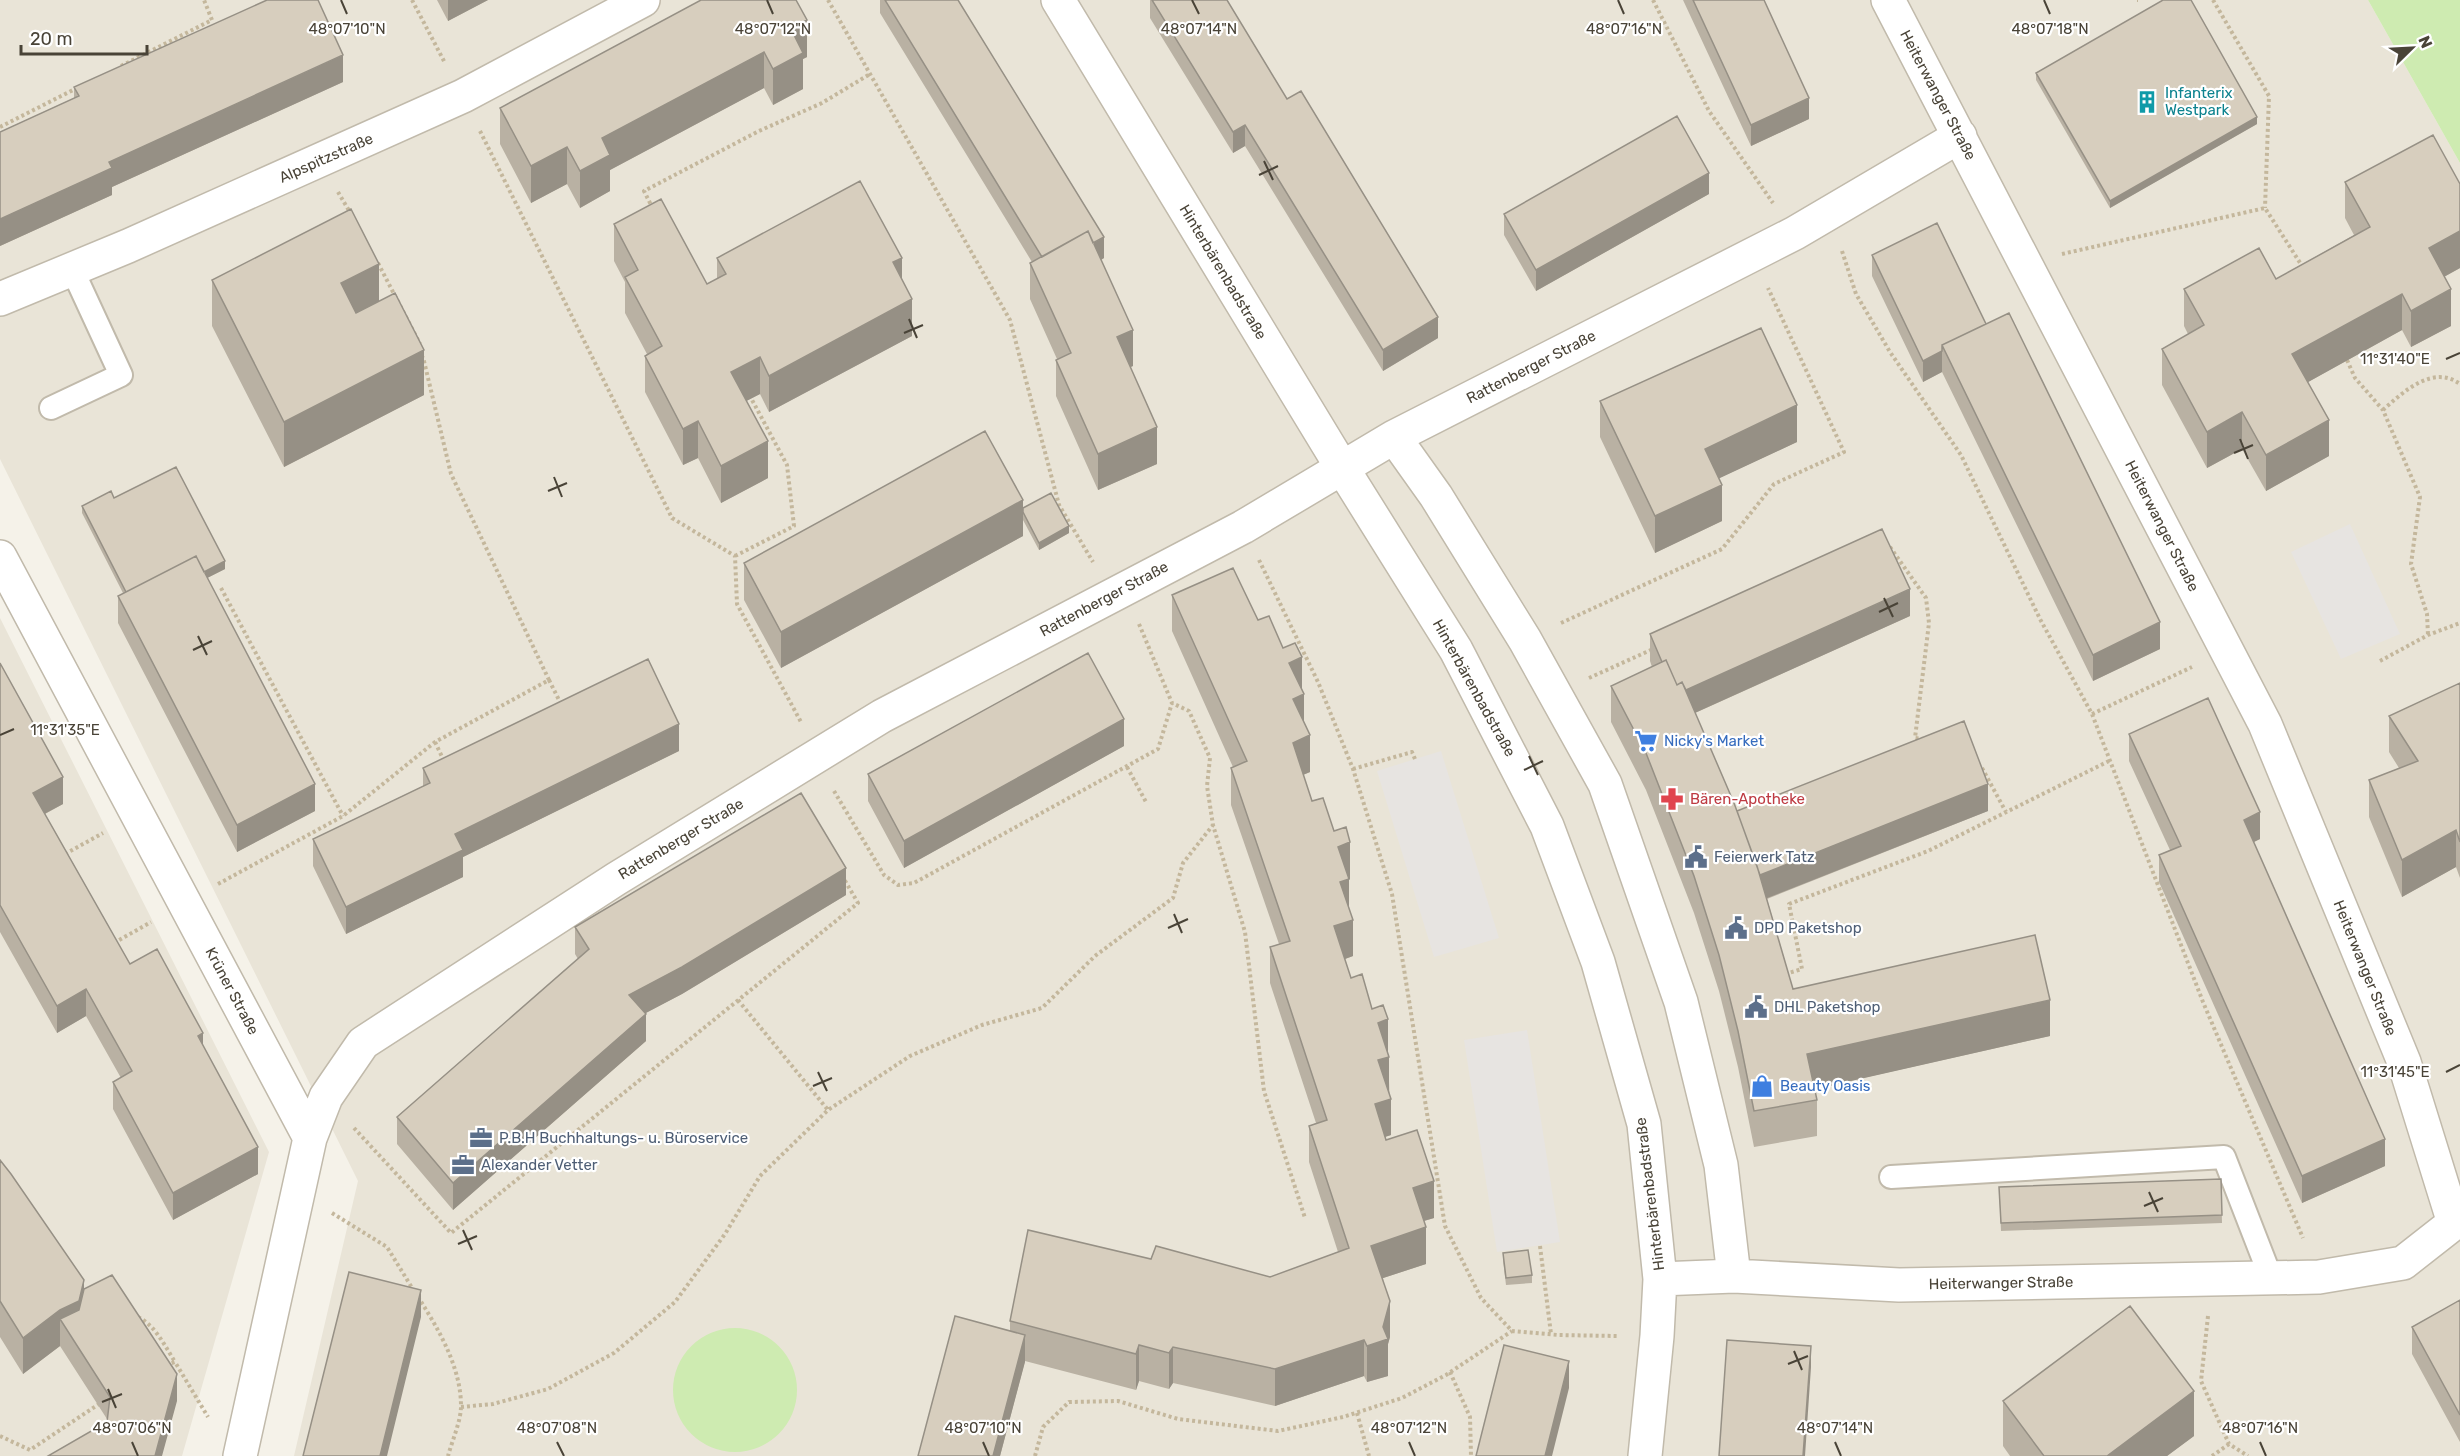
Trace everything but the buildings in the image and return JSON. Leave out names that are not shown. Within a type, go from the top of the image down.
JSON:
[{"type":"street","name":"Alpspitzstraße","points":[[0,299],[463,96],[643,0]]},
{"type":"street","name":"Hinterbärenbadstraße","points":[[1058,0],[1456,651],[1547,826],[1598,962],[1644,1124],[1660,1279],[1658,1336],[1645,1456]]},
{"type":"street","name":"Heiterwanger Straße","points":[[1660,1279],[1734,1276],[1899,1285],[2319,1277],[2403,1263],[2454,1223],[2404,1062],[2265,724],[1888,0]]},
{"type":"street","name":"Rattenberger Straße","points":[[310,1138],[326,1097],[363,1042],[606,885],[882,716],[1243,527],[1394,436],[1795,233],[1960,136]]},
{"type":"street","points":[[1394,436],[1436,496],[1525,640],[1605,784],[1681,1002],[1721,1165],[1734,1276]]},
{"type":"street","name":"Krüner Straße","points":[[0,558],[310,1138]]},
{"type":"street","points":[[240,1456],[310,1138]]},
{"type":"lane","points":[[51,408],[121,375],[72,269]]},
{"type":"lane","points":[[1891,1177],[2224,1157],[2271,1278]]},
{"type":"path","points":[[116,68],[212,20],[204,0]]},
{"type":"path","points":[[412,0],[463,96],[672,518],[735,556]]},
{"type":"path","points":[[828,0],[1010,320],[1059,505],[1118,591],[1172,703],[1189,711],[1210,758],[1207,786],[1213,825],[1245,932],[1264,1091],[1305,1218]]},
{"type":"path","points":[[1653,0],[1709,111],[1795,233]]},
{"type":"path","points":[[2213,0],[2269,96],[2265,207],[2306,273]]},
{"type":"path","points":[[654,212],[644,191],[759,131],[822,103],[870,74]]},
{"type":"path","points":[[0,127],[85,84]]},
{"type":"path","points":[[321,160],[355,222]]},
{"type":"path","points":[[2026,263],[2265,207]]},
{"type":"path","points":[[1829,213],[1856,294],[1890,352],[1961,455],[2040,618],[2092,714],[2203,1002],[2319,1277]]},
{"type":"path","points":[[372,253],[418,336],[451,474],[562,706]]},
{"type":"path","points":[[1525,640],[1722,549],[1774,484],[1844,452],[1753,255]]},
{"type":"path","points":[[2347,360],[2355,378],[2383,410],[2420,497],[2411,564],[2427,614],[2428,635]]},
{"type":"path","points":[[2383,410],[2423,378],[2454,379],[2460,384]]},
{"type":"path","points":[[735,556],[794,526],[787,465],[751,398]]},
{"type":"path","points":[[1243,527],[1318,682],[1353,769],[1392,894],[1445,1226],[1481,1298],[1512,1330]]},
{"type":"path","points":[[1887,543],[1926,598],[1929,623],[1915,738],[1927,740]]},
{"type":"path","points":[[735,556],[737,604],[800,718],[814,758],[884,875],[898,885],[914,883],[1158,750],[1172,703]]},
{"type":"path","points":[[221,588],[343,816]]},
{"type":"path","points":[[2380,661],[2428,635],[2460,623]]},
{"type":"path","points":[[1555,694],[1662,645]]},
{"type":"path","points":[[2092,714],[2226,650]]},
{"type":"path","points":[[105,948],[343,816],[435,741],[549,680]]},
{"type":"path","points":[[435,741],[448,771]]},
{"type":"path","points":[[1353,769],[1413,752],[1415,759]]},
{"type":"path","points":[[1977,759],[2006,812]]},
{"type":"path","points":[[1779,975],[1802,969],[1789,904],[1928,851],[2111,760]]},
{"type":"path","points":[[1127,767],[1146,802]]},
{"type":"path","points":[[54,860],[137,813]]},
{"type":"path","points":[[461,1407],[493,1404],[548,1389],[614,1353],[675,1302],[725,1234],[760,1176],[828,1110],[910,1056],[982,1025],[1042,1008],[1095,956],[1173,898],[1183,863],[1213,825]]},
{"type":"path","points":[[326,1097],[451,1233],[858,903],[841,874]]},
{"type":"path","points":[[738,1000],[828,1110]]},
{"type":"path","points":[[298,1193],[387,1247],[438,1329],[457,1377],[461,1407],[448,1456]]},
{"type":"path","points":[[1540,1246],[1551,1334]]},
{"type":"path","points":[[2212,1280],[2202,1381],[2229,1444],[2248,1456]]},
{"type":"path","points":[[132,1317],[146,1321],[175,1362],[213,1426]]},
{"type":"path","points":[[1035,1456],[1043,1427],[1069,1402],[1118,1401],[1178,1419],[1278,1431],[1357,1413],[1402,1398],[1450,1372],[1512,1330],[1551,1334],[1658,1336]]},
{"type":"path","points":[[156,1367],[175,1362]]},
{"type":"path","points":[[1450,1372],[1470,1417],[1471,1456]]},
{"type":"path","points":[[0,1436],[30,1450],[99,1404]]},
{"type":"path","points":[[1357,1413],[1369,1456]]},
{"type":"path","points":[[2212,1456],[2229,1444]]},
{"type":"shaded area","points":[[0,0],[2368,0],[2460,163],[2460,1456],[294,1456],[358,1181],[0,459]]},
{"type":"shaded area","points":[[2350,524],[2400,634],[2341,659],[2291,552]]},
{"type":"shaded area","points":[[0,618],[269,1152],[182,1456],[0,1456]]},
{"type":"shaded area","points":[[1441,751],[1499,938],[1434,957],[1377,771]]},
{"type":"shaded area","points":[[1527,1030],[1560,1242],[1497,1252],[1464,1040]]},
{"type":"green space","points":[[2368,0],[2460,0],[2460,163]]},
{"type":"green space","points":[[735,1328],[759,1332],[779,1346],[793,1366],[797,1390],[793,1414],[779,1434],[759,1448],[735,1452],[711,1448],[691,1434],[677,1414],[673,1390],[677,1366],[691,1346],[711,1332]]},
{"type":"place","name":"Infanterix Westpark","points":[[2147,102]]},
{"type":"place","name":"Nicky's Market","points":[[1646,741]]},
{"type":"place","name":"Bären-Apotheke","points":[[1672,799]]},
{"type":"place","name":"Feierwerk Tatz","points":[[1696,857]]},
{"type":"place","name":"DPD Paketshop","points":[[1736,928]]},
{"type":"place","name":"DHL Paketshop","points":[[1756,1007]]},
{"type":"place","name":"Beauty Oasis","points":[[1762,1086]]},
{"type":"place","name":"P.B.H Buchhaltungs- u. Büroservice","points":[[481,1138]]},
{"type":"place","name":"Alexander Vetter","points":[[463,1165]]}]
